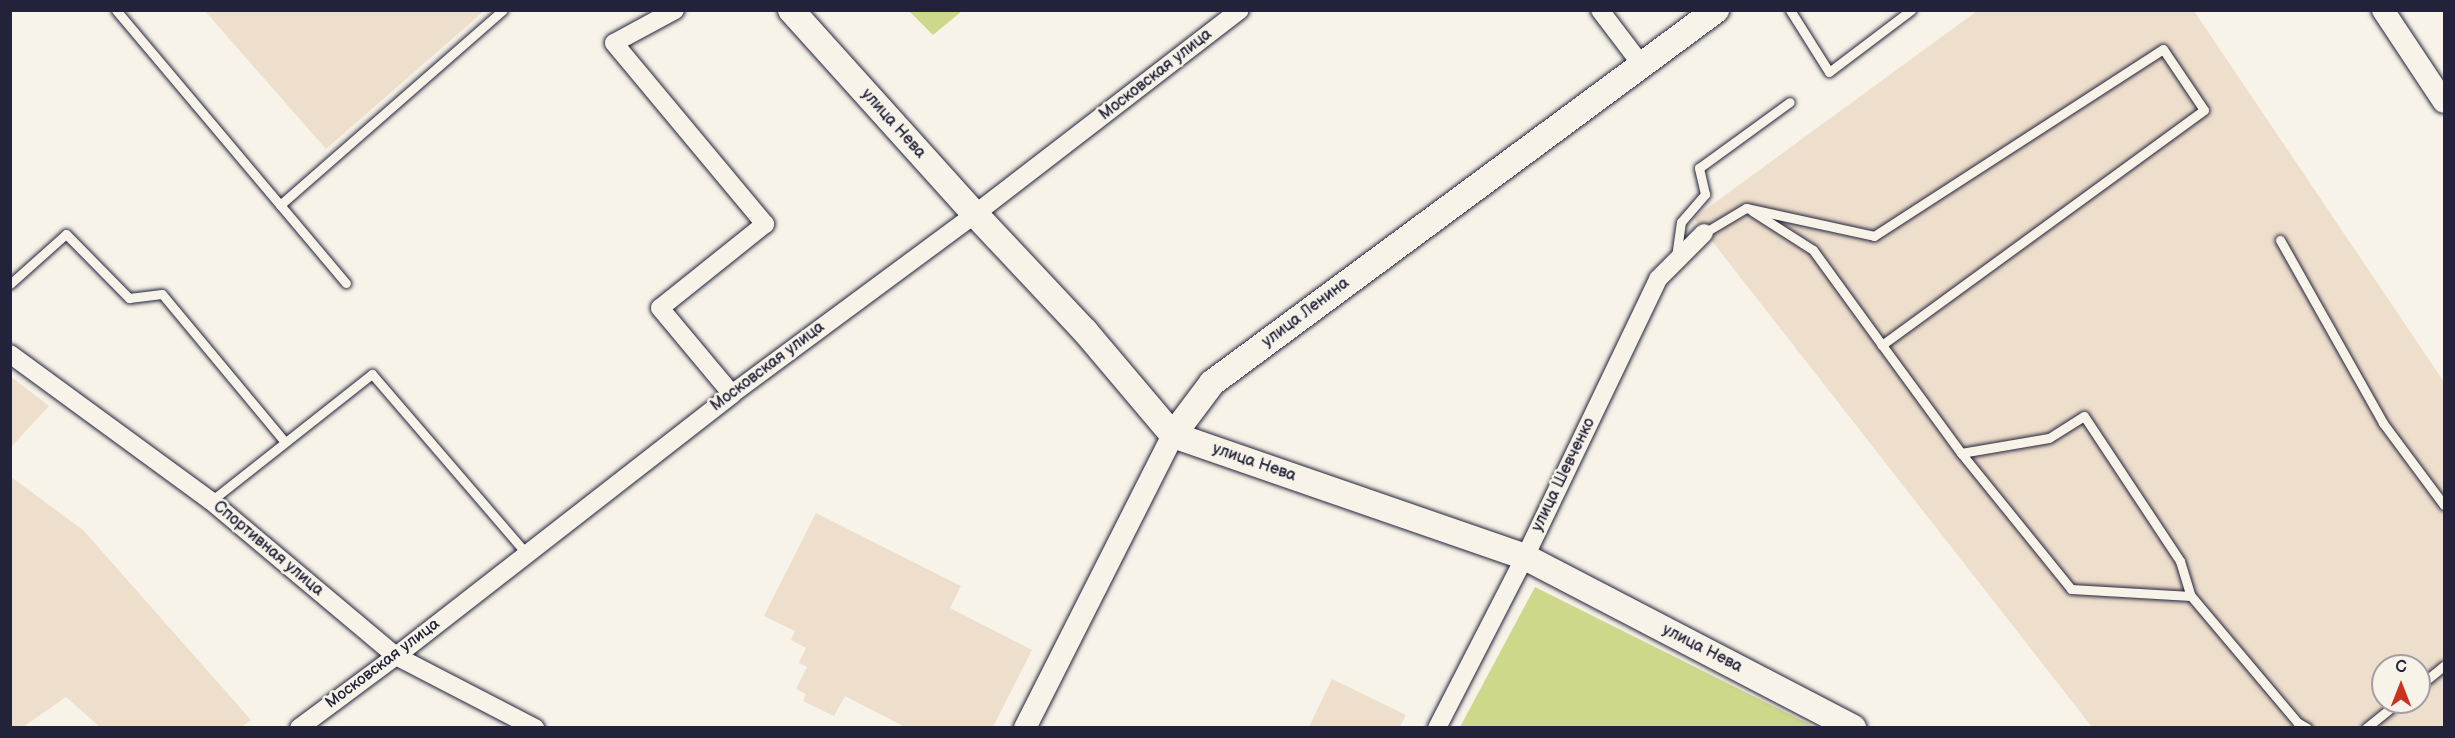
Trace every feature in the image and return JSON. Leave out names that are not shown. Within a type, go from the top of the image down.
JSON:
[{"type":"main road","name":"улица Нева","points":[[791,10],[975,214],[1085,331],[1173,435],[1525,557],[1853,728]]},
{"type":"main road","name":"улица Ленина","points":[[1173,435],[1212,383],[1716,10]]},
{"type":"street","points":[[675,10],[614,43],[765,224],[660,308],[732,394]]},
{"type":"street","name":"Московская улица","points":[[298,728],[396,656],[732,394],[975,214],[1240,10]]},
{"type":"street","points":[[1600,10],[1641,64]]},
{"type":"street","points":[[2383,10],[2445,102]]},
{"type":"street","name":"улица Шевченко","points":[[1437,728],[1525,557],[1658,279],[1704,233]]},
{"type":"street","name":"Спортивная улица","points":[[10,354],[211,501],[396,656],[535,728]]},
{"type":"street","name":"улица Ленина","points":[[1025,728],[1173,435]]},
{"type":"lane","points":[[116,10],[346,283]]},
{"type":"lane","points":[[280,205],[503,10]]},
{"type":"lane","points":[[1790,10],[1829,72],[1911,10]]},
{"type":"lane","points":[[1704,233],[1746,208],[1874,236],[2163,49],[2204,110],[1882,345]]},
{"type":"lane","points":[[1676,261],[1682,222],[1705,194],[1699,168],[1790,102]]},
{"type":"lane","points":[[1746,208],[1813,250],[1961,453],[2071,589],[2191,596]]},
{"type":"lane","points":[[10,284],[66,234],[129,298],[162,294],[285,442]]},
{"type":"lane","points":[[2280,240],[2383,423],[2445,505]]},
{"type":"lane","points":[[211,501],[372,374],[528,554]]},
{"type":"lane","points":[[1961,453],[2049,438],[2084,416],[2180,561],[2191,596],[2297,722],[2307,728]]},
{"type":"lane","points":[[2431,677],[2445,666]]},
{"type":"lane","points":[[2366,728],[2383,714]]},
{"type":"shaded area","points":[[205,11],[484,11],[326,149]]},
{"type":"shaded area","points":[[1977,11],[2194,11],[2444,382],[2444,727],[2092,727],[1694,218]]},
{"type":"shaded area","points":[[10,376],[49,406],[11,447],[10,447]]},
{"type":"shaded area","points":[[11,477],[83,530],[251,720],[240,728],[100,727],[66,697],[23,727],[11,727]]},
{"type":"shaded area","points":[[816,513],[961,586],[950,608],[1032,650],[993,727],[905,727],[845,696],[834,716],[803,701],[806,694],[796,689],[807,667],[799,663],[806,648],[791,640],[795,631],[764,616]]},
{"type":"shaded area","points":[[1332,679],[1406,715],[1400,727],[1309,727]]},
{"type":"green space","points":[[909,11],[962,11],[933,35]]},
{"type":"green space","points":[[1535,587],[1815,727],[1460,727]]}]
